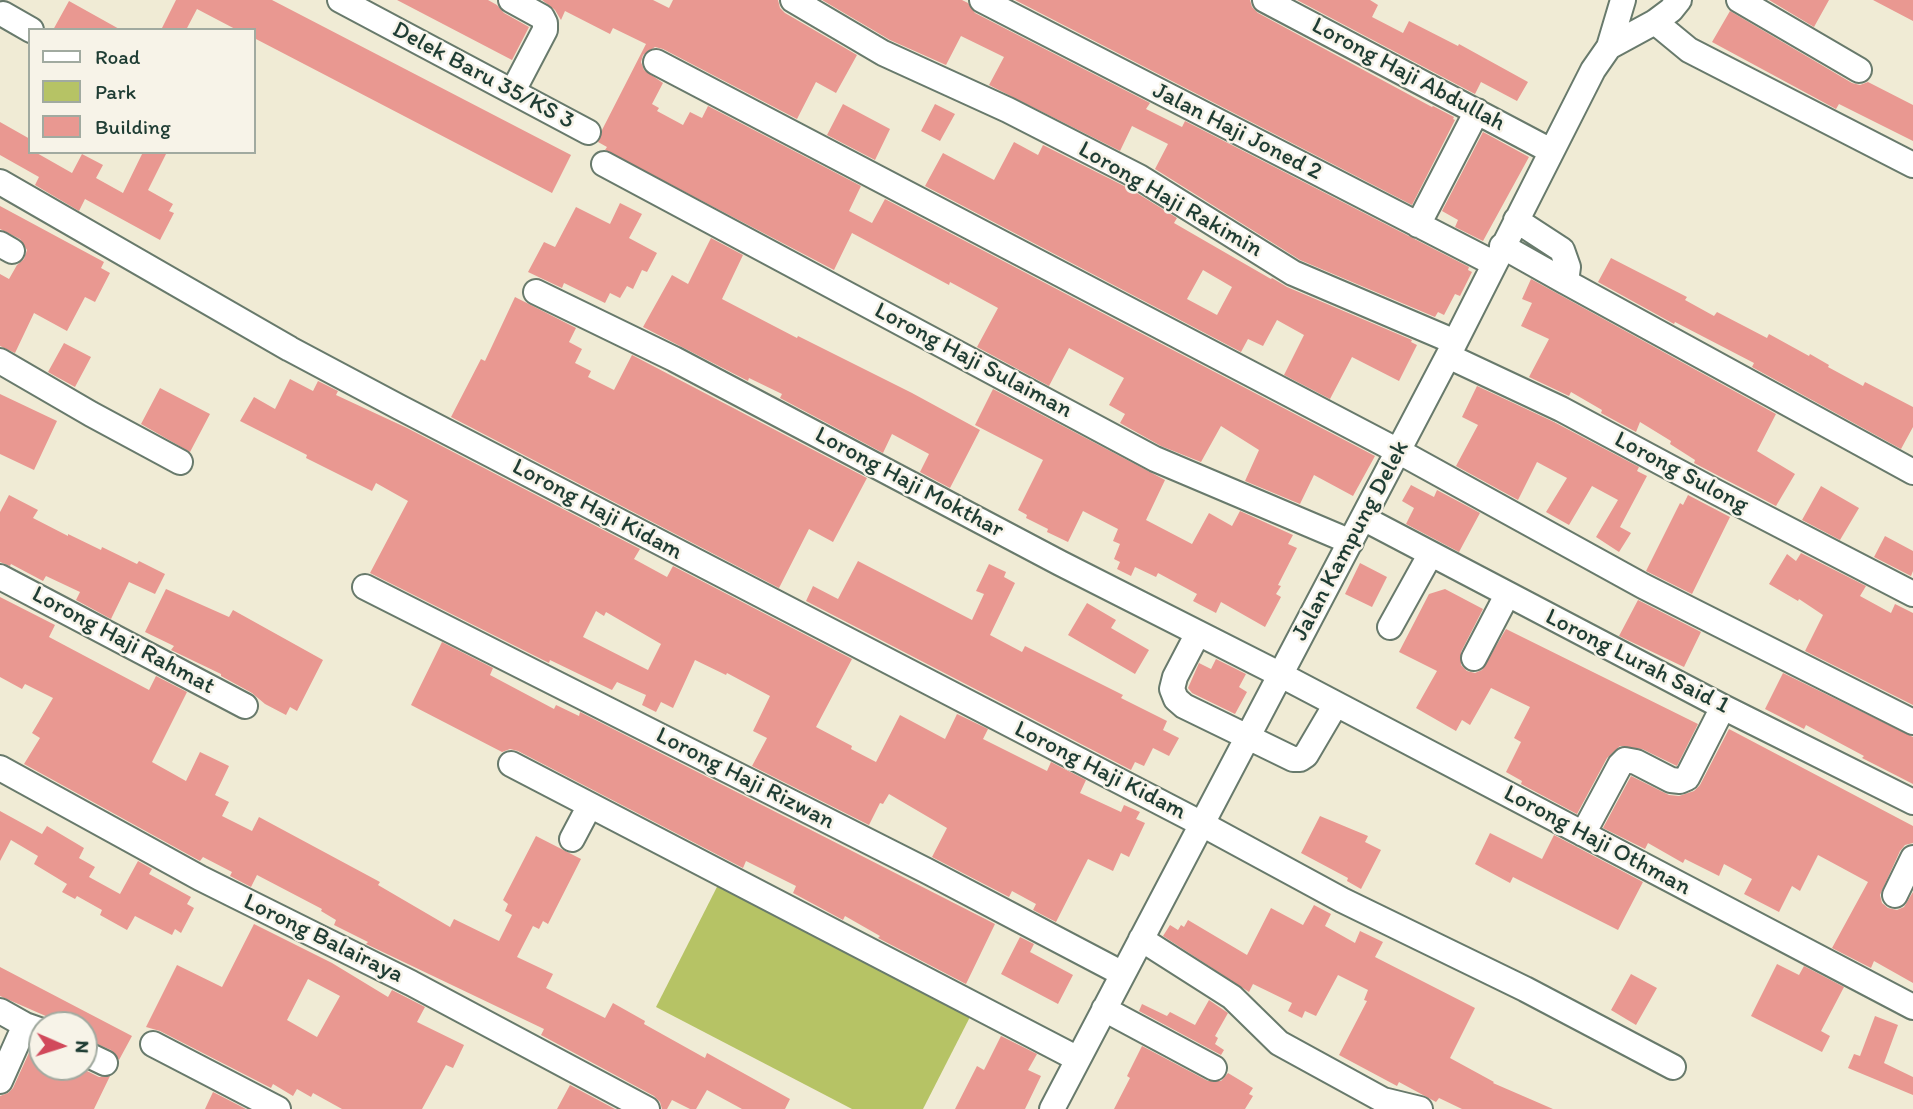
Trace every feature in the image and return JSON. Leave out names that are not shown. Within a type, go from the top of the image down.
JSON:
[{"type":"street","name":"Delek Baru 35/KS 3","points":[[340,0],[588,132]]},
{"type":"street","points":[[512,0],[542,17],[545,23],[545,30],[513,92]]},
{"type":"street","name":"Lorong Haji Rakimin","points":[[793,0],[883,53],[1008,110],[1139,177],[1293,273],[1451,349]]},
{"type":"street","name":"Jalan Haji Joned 2","points":[[982,0],[1418,225],[1566,282],[1913,472]]},
{"type":"street","name":"Lorong Haji Abdullah","points":[[1265,0],[1551,151]]},
{"type":"street","points":[[1609,47],[1623,0]]},
{"type":"street","name":"Jalan Kampung Delek","points":[[1052,1109],[1398,452],[1593,70],[1609,47],[1655,22],[1679,0]]},
{"type":"street","points":[[1739,0],[1859,70]]},
{"type":"street","points":[[5,11],[28,28]]},
{"type":"street","points":[[1655,22],[1689,50],[1913,165]]},
{"type":"street","points":[[656,62],[1398,452],[1643,586],[1913,722]]},
{"type":"street","points":[[1418,225],[1477,111]]},
{"type":"street","name":"Lorong Haji Sulaiman","points":[[604,164],[1155,459],[1351,542]]},
{"type":"street","name":"Lorong Haji Kidam","points":[[0,182],[290,349],[399,407],[1202,824],[1342,900],[1525,989],[1673,1067]]},
{"type":"street","points":[[1516,220],[1562,250],[1568,267],[1566,282]]},
{"type":"street","name":"Lorong Haji Mokthar","points":[[536,292],[674,359],[1281,675]]},
{"type":"street","name":"Lorong Sulong","points":[[1451,349],[1716,492],[1913,594]]},
{"type":"street","points":[[0,361],[180,462]]},
{"type":"street","name":"Lorong Lurah Said 1","points":[[1363,519],[1723,707],[1913,802]]},
{"type":"street","points":[[1390,627],[1430,555]]},
{"type":"street","name":"Lorong Haji Rahmat","points":[[0,577],[245,706]]},
{"type":"street","name":"Lorong Haji Rizwan","points":[[365,587],[927,871],[1123,974]]},
{"type":"street","points":[[1474,658],[1507,595]]},
{"type":"street","points":[[1198,633],[1175,677],[1172,689],[1176,699],[1184,706],[1293,759],[1300,759],[1306,755],[1336,704]]},
{"type":"street","name":"Lorong Haji Othman","points":[[1281,675],[1913,1007]]},
{"type":"street","points":[[1583,834],[1625,760],[1636,762],[1671,780],[1680,781],[1687,778],[1723,707]]},
{"type":"street","points":[[511,764],[1078,1059]]},
{"type":"street","name":"Lorong Balairaya","points":[[0,768],[200,878],[411,983],[647,1109]]},
{"type":"street","points":[[572,839],[590,805]]},
{"type":"street","points":[[1895,895],[1913,858]]},
{"type":"street","points":[[1141,939],[1232,997],[1279,1043],[1383,1100],[1420,1109]]},
{"type":"street","points":[[1104,1009],[1214,1068]]},
{"type":"street","points":[[0,1011],[28,1025]]},
{"type":"street","points":[[0,1081],[28,1036]]},
{"type":"street","points":[[153,1044],[278,1109]]},
{"type":"green space","points":[[719,883],[972,1013],[923,1109],[852,1109],[656,1007]]},
{"type":"building","points":[[176,0],[272,0],[571,155],[552,193],[256,39],[256,28],[233,28],[197,9],[187,28],[162,28]]},
{"type":"building","points":[[397,0],[488,0],[529,27],[512,60]]},
{"type":"building","points":[[542,0],[653,0],[669,8],[673,0],[778,0],[785,13],[857,55],[836,93],[816,82],[797,119],[655,47],[643,55],[641,62],[644,70],[663,83],[652,104],[659,108],[657,111],[683,125],[690,112],[702,118],[708,106],[861,186],[849,211],[872,223],[885,199],[1375,456],[1353,496],[1314,475],[1300,504],[1245,481],[1259,450],[1221,426],[1201,462],[1161,446],[1120,423],[1125,414],[1109,405],[1124,378],[1069,348],[1049,386],[977,347],[998,308],[950,282],[949,285],[852,233],[834,270],[605,150],[607,147],[598,142],[602,130],[646,44],[613,28],[610,34],[565,11],[561,20],[555,10]]},
{"type":"building","points":[[822,0],[962,0],[968,3],[975,13],[1150,103],[1146,109],[1182,127],[1185,121],[1469,267],[1468,270],[1472,272],[1460,296],[1455,294],[1444,315],[1438,312],[1435,317],[1300,260],[1155,169],[1168,144],[1132,126],[1120,151],[989,85],[1004,57],[961,36],[946,65],[890,40]]},
{"type":"building","points":[[1015,0],[1250,0],[1258,13],[1454,117],[1455,120],[1412,205]]},
{"type":"building","points":[[1297,0],[1370,0],[1378,5],[1372,17],[1403,33],[1409,21],[1458,46],[1459,44],[1528,82],[1517,101],[1481,82],[1475,94]]},
{"type":"building","points":[[1769,0],[1829,0],[1814,27]]},
{"type":"building","points":[[1873,0],[1913,0],[1913,21]]},
{"type":"building","points":[[69,1],[117,28],[54,28]]},
{"type":"building","points":[[1730,11],[1852,83],[1860,85],[1868,82],[1913,105],[1913,141],[1839,104],[1836,109],[1712,42]]},
{"type":"building","points":[[843,104],[890,129],[875,160],[827,135]]},
{"type":"building","points":[[935,104],[955,114],[940,141],[921,131]]},
{"type":"building","points":[[0,122],[28,138],[28,154],[39,154],[72,173],[82,154],[103,165],[96,178],[123,193],[142,154],[166,154],[148,190],[173,204],[169,211],[174,213],[160,240],[85,199],[79,211],[35,185],[39,177],[0,155]]},
{"type":"building","points":[[1483,132],[1529,157],[1483,241],[1455,227],[1458,220],[1442,211]]},
{"type":"building","points":[[1014,142],[1038,155],[1043,145],[1132,190],[1177,218],[1174,223],[1271,279],[1412,340],[1411,342],[1417,345],[1399,381],[1352,357],[1330,399],[1284,375],[1304,335],[1277,320],[1263,346],[1248,339],[1241,352],[925,186],[943,153],[994,180]],"holes":[[[1203,270],[1232,287],[1217,315],[1187,299]]]},
{"type":"building","points":[[620,203],[642,214],[629,238],[657,253],[647,272],[642,270],[633,289],[627,286],[620,298],[610,293],[605,303],[564,283],[562,288],[528,272],[544,242],[555,247],[576,207],[610,224]]},
{"type":"building","points":[[0,206],[104,262],[101,268],[110,273],[95,302],[85,297],[67,331],[34,313],[15,353],[0,346],[0,274],[9,279],[24,259],[27,250],[20,239],[0,229]]},
{"type":"building","points":[[711,238],[743,255],[722,299],[912,393],[980,430],[950,488],[920,472],[929,454],[892,434],[883,453],[780,398],[782,394],[749,378],[748,381],[643,327],[672,275],[688,284]]},
{"type":"building","points":[[1611,258],[1687,297],[1685,300],[1714,316],[1717,312],[1767,338],[1769,334],[1809,356],[1810,354],[1863,386],[1865,382],[1913,407],[1913,427],[1901,449],[1752,367],[1754,363],[1675,322],[1674,324],[1598,282]]},
{"type":"building","points":[[1531,279],[1776,414],[1757,451],[1795,474],[1776,506],[1694,463],[1695,460],[1670,444],[1671,441],[1640,422],[1636,432],[1601,413],[1602,410],[1571,392],[1569,396],[1529,377],[1549,339],[1521,326],[1532,303],[1522,299]]},
{"type":"building","points":[[515,297],[576,328],[569,342],[582,349],[575,363],[591,371],[588,377],[614,390],[632,355],[867,478],[833,542],[809,529],[779,588],[451,417],[481,359],[485,361]]},
{"type":"building","points":[[64,343],[91,357],[75,387],[48,372]]},
{"type":"building","points":[[290,379],[313,391],[318,381],[338,391],[336,395],[407,428],[640,549],[634,559],[667,577],[673,566],[852,659],[816,727],[876,762],[900,715],[945,739],[957,714],[988,729],[983,739],[1047,771],[1051,762],[1086,780],[1080,793],[1121,812],[1124,805],[1140,812],[1136,819],[1145,823],[1129,857],[1121,853],[1113,871],[1088,859],[1056,922],[1033,910],[1036,904],[1012,891],[1009,897],[932,857],[947,828],[889,794],[883,804],[880,803],[869,825],[752,766],[767,738],[753,731],[770,696],[727,673],[726,675],[695,660],[673,708],[661,702],[656,712],[642,705],[646,695],[617,682],[612,690],[550,660],[549,663],[370,573],[408,501],[376,483],[372,491],[240,421],[254,397],[275,409]],"holes":[[[596,611],[604,616],[606,612],[661,644],[648,670],[583,637]]]},
{"type":"building","points":[[1477,386],[1554,422],[1639,467],[1637,471],[1647,476],[1620,527],[1631,533],[1619,552],[1596,537],[1618,500],[1592,486],[1569,525],[1546,512],[1567,478],[1537,462],[1518,500],[1456,466],[1478,425],[1462,417]]},
{"type":"building","points":[[160,388],[210,414],[190,452],[141,424]]},
{"type":"building","points":[[993,389],[1165,480],[1146,520],[1192,544],[1209,513],[1232,526],[1240,511],[1293,535],[1288,544],[1297,548],[1278,585],[1281,586],[1276,594],[1281,597],[1265,627],[1221,602],[1216,613],[1193,601],[1197,594],[1158,573],[1156,577],[1135,567],[1131,576],[1117,569],[1120,562],[1114,559],[1120,544],[1113,541],[1118,529],[1083,511],[1068,542],[1026,518],[1027,515],[1018,510],[1043,460],[975,425]]},
{"type":"building","points":[[0,394],[57,421],[34,470],[0,454]]},
{"type":"building","points":[[1411,485],[1434,497],[1437,490],[1480,513],[1459,552],[1406,524],[1414,508],[1402,501]]},
{"type":"building","points":[[1821,486],[1859,508],[1840,540],[1802,520]]},
{"type":"building","points":[[9,495],[38,510],[33,518],[68,536],[101,550],[102,547],[137,564],[139,561],[165,574],[155,594],[129,582],[111,619],[76,600],[80,592],[46,576],[43,581],[11,564],[10,566],[0,562],[0,512]]},
{"type":"building","points":[[1688,495],[1730,517],[1692,594],[1646,571],[1680,503],[1683,505]]},
{"type":"building","points":[[1885,536],[1913,551],[1911,576],[1874,557]]},
{"type":"building","points":[[1801,553],[1866,586],[1860,596],[1891,613],[1895,604],[1913,613],[1913,705],[1805,651],[1823,615],[1769,584],[1787,554],[1796,561]]},
{"type":"building","points":[[858,561],[972,620],[984,594],[976,591],[989,564],[1006,572],[1004,577],[1015,583],[990,635],[1022,652],[1025,646],[1123,695],[1121,698],[1167,721],[1163,730],[1179,738],[1169,756],[1153,748],[1144,766],[1135,762],[1131,770],[806,601],[813,586],[838,599]]},
{"type":"building","points":[[1360,563],[1387,577],[1372,607],[1345,594]]},
{"type":"building","points":[[166,589],[229,617],[233,610],[323,660],[297,711],[290,707],[286,715],[221,674],[171,650],[174,646],[145,632]]},
{"type":"building","points":[[1445,589],[1483,609],[1461,652],[1461,665],[1467,671],[1475,673],[1482,670],[1506,629],[1698,724],[1677,766],[1642,749],[1620,746],[1607,758],[1577,814],[1521,784],[1522,781],[1506,772],[1521,742],[1514,738],[1530,707],[1491,688],[1470,725],[1462,720],[1456,731],[1416,708],[1437,671],[1399,652],[1429,594]]},
{"type":"building","points":[[0,597],[55,625],[49,637],[149,690],[156,676],[187,692],[152,762],[186,781],[200,752],[229,766],[215,795],[229,802],[222,816],[252,831],[259,817],[380,882],[378,885],[450,927],[454,919],[499,941],[512,915],[505,911],[508,904],[503,900],[536,836],[581,859],[548,924],[543,921],[539,929],[533,926],[517,957],[553,974],[546,988],[605,1018],[613,1003],[645,1021],[644,1024],[705,1058],[707,1053],[790,1099],[785,1109],[742,1109],[707,1090],[696,1109],[690,1109],[672,1100],[667,1109],[662,1109],[654,1096],[541,1035],[544,1029],[366,944],[368,942],[334,925],[336,920],[321,911],[322,909],[257,875],[251,887],[230,876],[232,872],[203,857],[200,861],[24,764],[40,738],[32,733],[53,698],[25,684],[22,689],[0,677]]},
{"type":"building","points":[[1638,600],[1701,632],[1684,667],[1619,636]]},
{"type":"building","points":[[1087,603],[1116,620],[1111,628],[1149,650],[1135,674],[1068,635]]},
{"type":"building","points":[[442,642],[493,668],[490,675],[554,709],[556,705],[579,716],[580,712],[995,924],[966,984],[878,938],[880,936],[845,916],[843,920],[793,893],[796,886],[746,861],[743,868],[518,751],[510,749],[502,752],[411,705]]},
{"type":"building","points":[[1216,659],[1246,674],[1239,687],[1247,692],[1235,714],[1192,693],[1188,688],[1199,663],[1211,669]]},
{"type":"building","points":[[1783,673],[1913,737],[1913,784],[1806,725],[1804,729],[1765,709]]},
{"type":"building","points":[[1729,729],[1913,826],[1913,843],[1905,845],[1900,851],[1880,895],[1882,903],[1897,910],[1904,907],[1913,892],[1913,983],[1874,961],[1871,968],[1832,948],[1868,882],[1818,855],[1800,891],[1792,886],[1779,912],[1744,894],[1752,879],[1724,864],[1719,876],[1685,859],[1683,863],[1648,843],[1645,849],[1603,828],[1631,776],[1669,795],[1679,796],[1694,791],[1700,785]]},
{"type":"building","points":[[0,811],[42,834],[47,826],[84,848],[79,858],[95,867],[89,877],[120,894],[138,861],[152,869],[149,874],[191,897],[187,904],[194,908],[181,933],[175,929],[172,935],[135,916],[127,930],[100,915],[102,910],[77,896],[75,899],[62,892],[67,884],[34,864],[38,856],[11,840],[0,861]]},
{"type":"building","points":[[1320,816],[1368,836],[1365,842],[1381,850],[1361,889],[1347,881],[1348,878],[1301,853]]},
{"type":"building","points":[[1490,833],[1542,859],[1554,835],[1643,882],[1618,930],[1513,877],[1510,883],[1475,864]]},
{"type":"building","points":[[1314,905],[1331,914],[1325,926],[1355,943],[1360,931],[1383,942],[1375,957],[1475,1008],[1450,1058],[1493,1083],[1553,1109],[1462,1109],[1439,1098],[1436,1102],[1399,1082],[1397,1086],[1339,1055],[1367,1001],[1364,1000],[1368,990],[1338,975],[1316,1016],[1305,1011],[1302,1018],[1288,1011],[1292,1003],[1253,984],[1249,992],[1163,936],[1170,925],[1178,930],[1181,925],[1184,927],[1188,920],[1247,955],[1271,908],[1303,925]]},
{"type":"building","points":[[254,924],[332,963],[388,997],[392,990],[425,1007],[417,1022],[464,1045],[453,1068],[446,1065],[422,1109],[342,1109],[313,1093],[311,1097],[297,1089],[293,1096],[273,1084],[271,1088],[160,1031],[146,1027],[177,965],[222,987]],"holes":[[[308,979],[340,996],[317,1037],[287,1020]]]},
{"type":"building","points":[[1020,937],[1034,944],[1030,952],[1073,975],[1058,1004],[1001,974]]},
{"type":"building","points":[[1777,964],[1799,975],[1804,966],[1844,987],[1821,1031],[1830,1036],[1822,1052],[1751,1016]]},
{"type":"building","points":[[0,967],[84,1011],[34,1011],[0,996]]},
{"type":"building","points":[[1631,974],[1657,988],[1636,1025],[1611,1010]]},
{"type":"building","points":[[1209,1000],[1228,1013],[1215,1036],[1218,1038],[1215,1044],[1224,1050],[1221,1055],[1139,1011],[1142,1004],[1167,1016],[1170,1012],[1195,1025]]},
{"type":"building","points":[[1875,1016],[1898,1025],[1884,1063],[1913,1077],[1913,1095],[1848,1068],[1854,1054],[1860,1056]]},
{"type":"building","points":[[98,1018],[132,1036],[119,1060],[111,1050],[98,1044]]},
{"type":"building","points":[[1001,1036],[1037,1054],[1028,1070],[1041,1076],[1025,1109],[955,1109],[977,1066],[984,1070]]},
{"type":"building","points":[[1142,1046],[1208,1081],[1221,1081],[1228,1073],[1253,1088],[1249,1094],[1253,1096],[1245,1109],[1114,1109]]},
{"type":"building","points":[[28,1055],[28,1081],[98,1081],[98,1076],[110,1076],[94,1109],[0,1109],[0,1096],[13,1088]]},
{"type":"building","points":[[570,1085],[615,1109],[557,1109]]},
{"type":"building","points":[[213,1092],[246,1109],[205,1109]]}]
